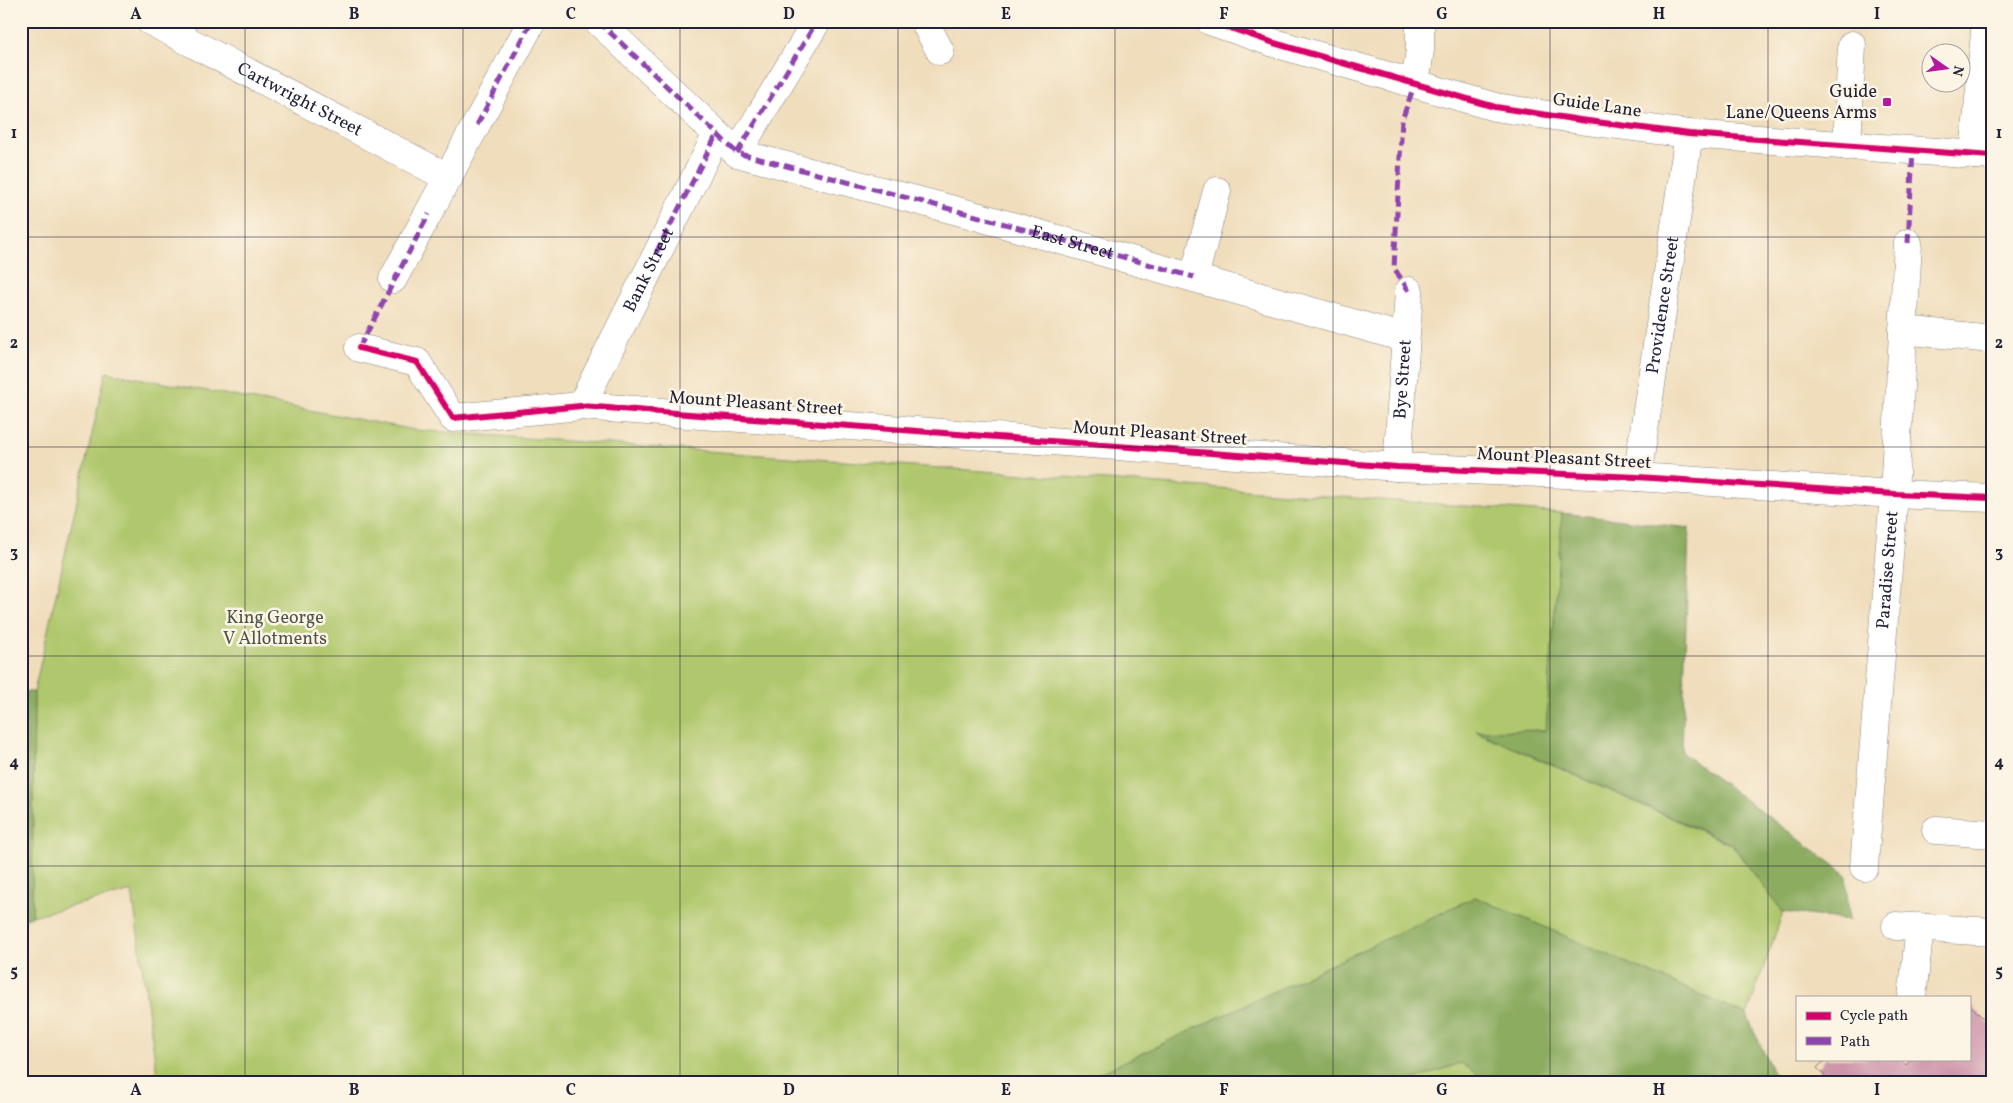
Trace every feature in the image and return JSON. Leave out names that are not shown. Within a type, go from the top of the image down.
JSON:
[{"type":"main road","name":"Cartwright Street","points":[[150,21],[449,178]]},
{"type":"main road","points":[[394,280],[532,21]]},
{"type":"main road","points":[[598,21],[737,153],[817,21]]},
{"type":"main road","points":[[924,21],[940,51]]},
{"type":"main road","name":"Guide Lane","points":[[1210,21],[1274,43],[1495,106],[1580,120],[1689,134],[1983,156]]},
{"type":"main road","points":[[1415,83],[1420,50],[1420,21]]},
{"type":"main road","points":[[1983,156],[1986,21]]},
{"type":"main road","points":[[1847,146],[1852,45]]},
{"type":"main road","name":"Bank Street","points":[[581,406],[717,134]]},
{"type":"main road","name":"Providence Street","points":[[1637,477],[1689,134]]},
{"type":"main road","name":"East Street","points":[[737,153],[969,214],[1405,338]]},
{"type":"main road","points":[[1194,277],[1217,191]]},
{"type":"main road","name":"Paradise Street","points":[[1864,867],[1894,494],[1908,243]]},
{"type":"main road","name":"Bye Street","points":[[1397,467],[1408,291]]},
{"type":"main road","points":[[1903,330],[1992,339]]},
{"type":"main road","name":"Mount Pleasant Street","points":[[359,348],[417,362],[453,418],[581,406],[1397,467],[1637,477],[1894,494],[1992,498]]},
{"type":"main road","points":[[1936,830],[1992,834]]},
{"type":"main road","points":[[1912,996],[1908,926],[1992,932]]},
{"type":"green space","name":"King George V Allotments","points":[[106,372],[415,430],[1562,513],[1546,730],[1477,732],[1732,845],[1783,912],[1747,1015],[1475,897],[1081,1082],[158,1082],[132,891],[32,916],[34,692]]},
{"type":"green space","points":[[1562,513],[1689,528],[1682,753],[1846,874],[1849,920],[1783,912],[1732,844],[1476,731],[1546,730]]},
{"type":"green space","points":[[21,692],[34,692],[32,916],[21,919]]},
{"type":"green space","points":[[1475,897],[1747,1015],[1777,1082],[1487,1082],[1461,1063],[1406,1082],[1081,1082]]},
{"type":"green space","points":[[1461,1063],[1487,1082],[1406,1082]]},
{"type":"building","points":[[1970,1005],[1992,1027],[1992,1082],[1831,1082],[1817,1068],[1825,1060],[1901,1060],[1906,1065],[1910,1060],[1970,1060]]},
{"type":"marked path","points":[[477,125],[532,21]]},
{"type":"marked path","points":[[598,21],[737,153],[969,214],[1194,277]]},
{"type":"marked path","points":[[737,153],[817,21]]},
{"type":"marked path","points":[[1409,291],[1394,268],[1402,120],[1415,83]]},
{"type":"marked path","points":[[656,253],[717,134]]},
{"type":"marked path","points":[[1908,243],[1913,151]]},
{"type":"marked path","points":[[359,348],[429,214]]},
{"type":"cycle path","points":[[1210,21],[1274,43],[1495,107],[1689,134],[1992,156]]},
{"type":"cycle path","points":[[359,348],[417,362],[453,418],[581,406],[1397,467],[1637,477],[1894,494],[1992,498]]},
{"type":"place","name":"Guide Lane/Queens Arms","points":[[1887,102]]}]
